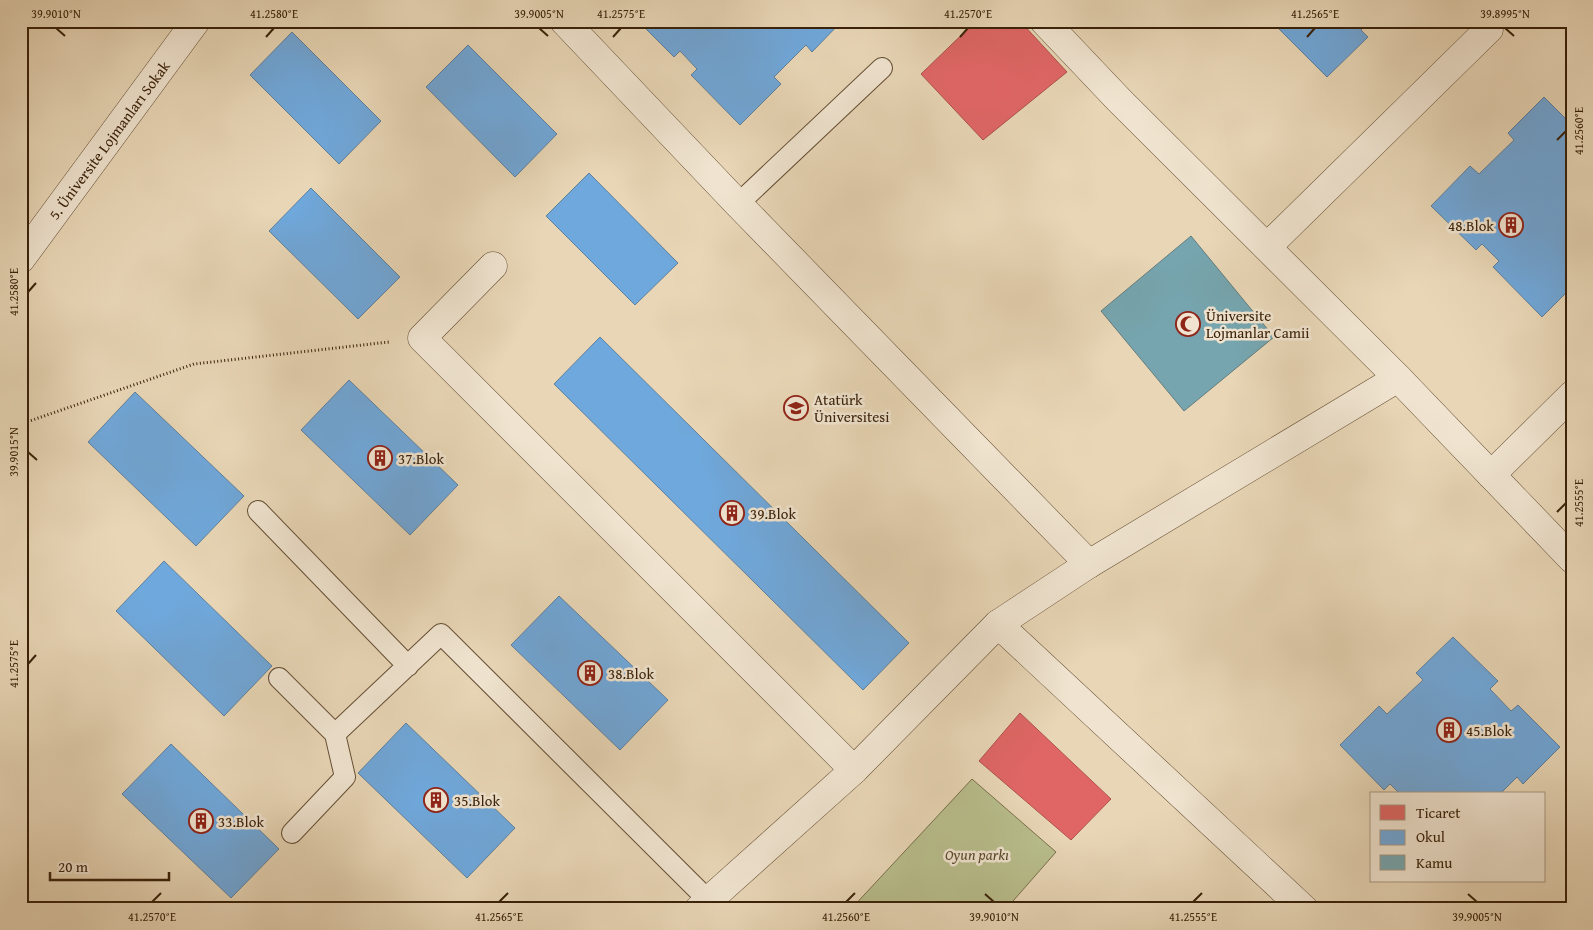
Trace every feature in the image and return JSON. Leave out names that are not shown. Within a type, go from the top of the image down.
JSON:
[{"type":"street","name":"5. Üniversite Lojmanları Sokak","points":[[21,259],[196,21]]},
{"type":"street","points":[[564,21],[738,204],[1088,564]]},
{"type":"street","points":[[1044,21],[1120,100],[1398,378],[1572,559]]},
{"type":"street","points":[[1267,247],[1489,29]]},
{"type":"street","points":[[493,266],[422,338],[854,770]]},
{"type":"street","points":[[704,905],[854,770],[998,624],[1088,564],[1398,378]]},
{"type":"street","points":[[1491,475],[1572,395]]},
{"type":"street","points":[[998,624],[1304,909]]},
{"type":"lane","points":[[738,204],[882,68]]},
{"type":"lane","points":[[258,511],[408,666]]},
{"type":"lane","points":[[335,734],[440,634],[704,905]]},
{"type":"lane","points":[[279,678],[335,734],[346,777],[292,833]]},
{"type":"path","points":[[21,424],[194,364],[422,338]]},
{"type":"green space","name":"Oyun parkı","points":[[972,779],[1056,852],[1006,909],[851,909]]},
{"type":"building: Ticaret","points":[[976,21],[1020,21],[1067,72],[983,140],[921,74]]},
{"type":"building: Ticaret","points":[[1020,713],[1111,799],[1071,840],[979,761]]},
{"type":"building: Okul","points":[[638,21],[842,21],[812,52],[806,45],[774,77],[781,84],[740,125],[691,75],[697,69],[680,51],[674,57]]},
{"type":"building: Okul","points":[[1284,21],[1369,21],[1361,30],[1368,37],[1327,77],[1277,27]]},
{"type":"building: Okul","points":[[292,32],[381,121],[339,164],[250,75]]},
{"type":"building: Okul","points":[[468,45],[557,134],[515,177],[426,87]]},
{"type":"building: Okul","name":"48.Blok","points":[[1544,97],[1572,125],[1572,287],[1542,317],[1493,267],[1499,261],[1482,244],[1476,250],[1431,206],[1470,166],[1479,174],[1514,140],[1508,133]]},
{"type":"building: Okul","points":[[589,173],[678,263],[635,305],[546,216]]},
{"type":"building: Okul","points":[[311,188],[400,277],[358,319],[269,231]]},
{"type":"building: Okul","name":"39.Blok","points":[[600,337],[909,643],[863,690],[554,384]]},
{"type":"building: Okul","name":"37.Blok","points":[[349,380],[458,485],[410,535],[301,430]]},
{"type":"building: Okul","points":[[135,392],[244,496],[196,546],[88,442]]},
{"type":"building: Okul","points":[[164,561],[272,666],[224,716],[116,611]]},
{"type":"building: Okul","name":"38.Blok","points":[[559,596],[668,700],[620,750],[511,645]]},
{"type":"building: Okul","name":"45.Blok","points":[[1453,637],[1498,681],[1490,689],[1511,711],[1518,705],[1560,747],[1523,784],[1517,777],[1502,792],[1398,792],[1390,784],[1384,790],[1340,745],[1379,706],[1387,714],[1423,680],[1416,673]]},
{"type":"building: Okul","name":"35.Blok","points":[[406,723],[515,828],[467,878],[358,773]]},
{"type":"building: Okul","name":"33.Blok","points":[[171,744],[279,849],[231,898],[122,794]]},
{"type":"building: Kamu","name":"Üniversite Lojmanlar Camii","points":[[1191,236],[1274,337],[1184,411],[1101,311]]},
{"type":"place","name":"48.Blok","points":[[1511,225]]},
{"type":"place","name":"Üniversite Lojmanlar Camii","points":[[1188,324]]},
{"type":"place","name":"Atatürk Üniversitesi","points":[[796,408]]},
{"type":"place","name":"37.Blok","points":[[380,458]]},
{"type":"place","name":"39.Blok","points":[[732,513]]},
{"type":"place","name":"38.Blok","points":[[590,673]]},
{"type":"place","name":"45.Blok","points":[[1449,730]]},
{"type":"place","name":"35.Blok","points":[[436,800]]},
{"type":"place","name":"33.Blok","points":[[201,821]]}]
